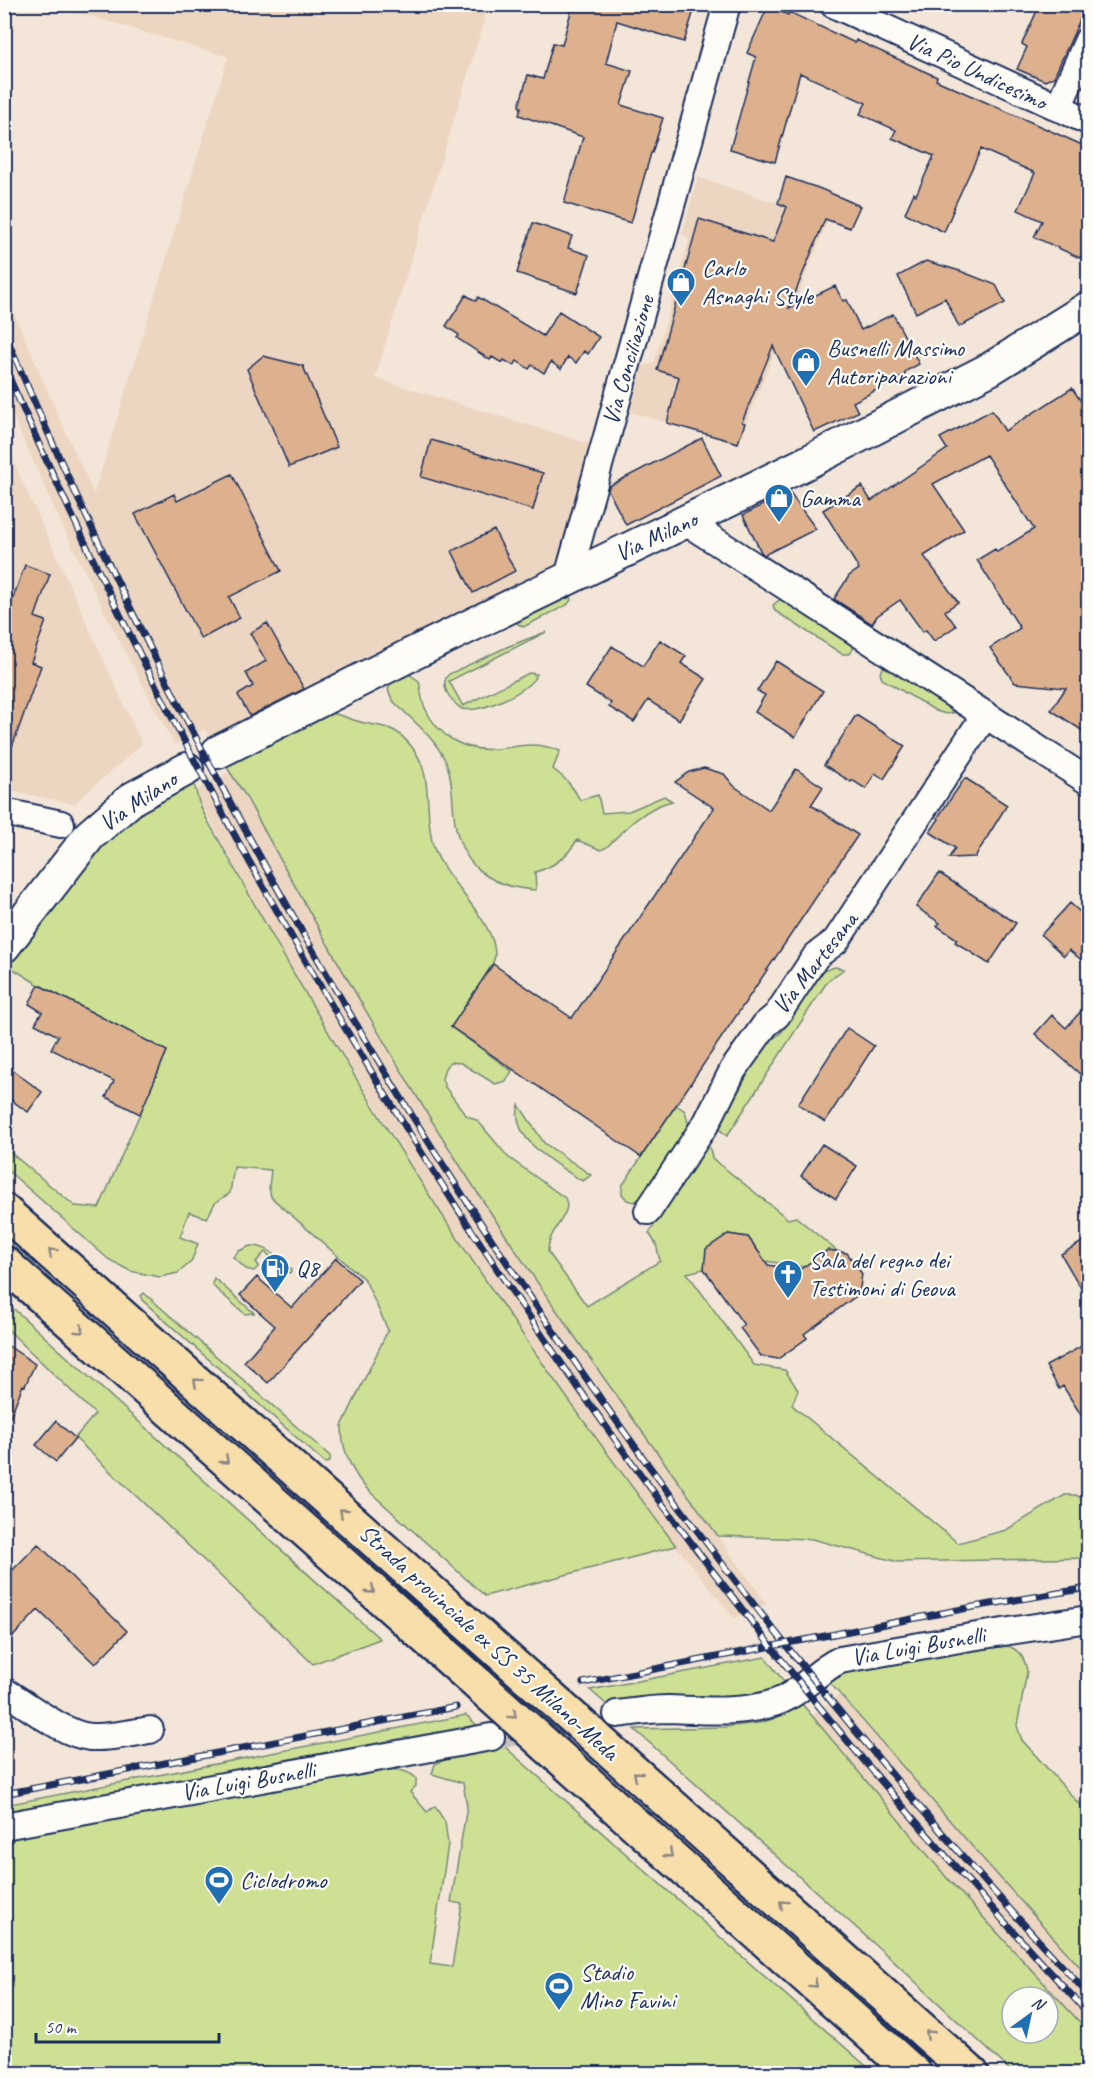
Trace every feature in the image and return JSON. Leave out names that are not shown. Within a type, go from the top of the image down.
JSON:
[{"type":"highway","name":"Strada provinciale ex SS 35 Milano-Meda","points":[[4,1210],[972,2073]]},
{"type":"highway","name":"Strada provinciale ex SS 35 Milano-Meda","points":[[4,1263],[915,2073]]},
{"type":"street","name":"Via Conciliazione","points":[[568,577],[727,4]]},
{"type":"street","name":"Via Pio Undicesimo","points":[[833,4],[1089,122]]},
{"type":"street","points":[[1058,108],[1089,40]]},
{"type":"street","name":"Via Milano","points":[[218,752],[568,577],[686,522],[990,369],[1089,308]]},
{"type":"street","points":[[686,522],[1089,781]]},
{"type":"street","name":"Via Martesana","points":[[648,1211],[707,1122],[734,1070],[765,1025],[777,1015],[816,956],[836,941],[985,715]]},
{"type":"street","name":"Via Milano","points":[[4,946],[90,835],[133,798],[187,768]]},
{"type":"street","points":[[4,812],[60,824]]},
{"type":"street","name":"Via Luigi Busnelli","points":[[617,1714],[644,1710],[735,1710],[760,1707],[785,1698],[822,1670],[840,1660],[949,1640],[1089,1619]]},
{"type":"street","points":[[4,1691],[67,1730],[82,1735],[98,1736],[150,1730]]},
{"type":"street","name":"Via Luigi Busnelli","points":[[4,1826],[491,1737]]},
{"type":"shaded area","points":[[52,5],[489,5],[375,378],[594,445],[559,569],[213,743],[205,729],[174,745],[59,519],[5,399],[4,290],[94,494],[228,57]]},
{"type":"shaded area","points":[[698,177],[828,220],[738,443],[630,412],[643,366],[654,363],[689,240],[682,234]]},
{"type":"shaded area","points":[[4,441],[142,744],[74,804],[5,790]]},
{"type":"shaded area","points":[[229,772],[245,795],[374,1027],[443,1139],[607,1384],[767,1604],[734,1618],[676,1546],[619,1469],[497,1297],[438,1208],[264,921],[198,798],[197,789]]},
{"type":"shaded area","points":[[839,1695],[1088,1976],[1088,2031],[1060,2001],[1060,1985],[1046,1985],[947,1878],[812,1716]]},
{"type":"green space","points":[[569,594],[571,600],[567,605],[524,627],[518,624],[518,617]]},
{"type":"green space","points":[[782,598],[853,642],[854,647],[850,654],[842,654],[775,611],[773,605]]},
{"type":"green space","points":[[546,632],[449,681],[463,706],[529,673],[537,674],[524,688],[504,700],[481,708],[462,709],[450,698],[445,688],[449,674],[509,646]]},
{"type":"green space","points":[[884,666],[889,666],[946,705],[953,713],[946,714],[936,711],[882,679],[880,673]]},
{"type":"green space","points":[[409,674],[419,681],[425,708],[445,735],[474,748],[496,749],[535,745],[560,751],[553,769],[575,791],[580,800],[598,795],[602,813],[629,811],[664,796],[672,801],[645,813],[601,850],[577,840],[559,860],[535,872],[536,890],[519,888],[490,878],[469,860],[462,847],[454,815],[450,777],[443,756],[431,739],[394,702],[388,689],[391,681]]},
{"type":"green space","points":[[330,713],[396,731],[412,747],[419,758],[424,770],[434,848],[448,874],[479,914],[493,941],[495,954],[494,961],[484,980],[451,1027],[512,1071],[506,1081],[495,1084],[461,1063],[450,1062],[445,1068],[442,1079],[445,1087],[466,1115],[478,1121],[508,1157],[565,1198],[566,1210],[552,1236],[548,1252],[587,1306],[660,1261],[656,1244],[649,1233],[707,1146],[710,1148],[712,1158],[788,1219],[796,1217],[837,1251],[827,1250],[804,1267],[765,1261],[748,1237],[728,1234],[707,1249],[704,1269],[687,1273],[754,1365],[785,1370],[798,1390],[792,1405],[958,1543],[1006,1530],[1065,1495],[1076,1495],[1088,1502],[1088,1558],[898,1562],[812,1539],[718,1536],[576,1339],[442,1137],[317,925],[245,795],[222,760]]},
{"type":"green space","points":[[191,777],[208,822],[319,1017],[388,1130],[519,1329],[676,1546],[485,1596],[370,1492],[353,1470],[346,1453],[342,1426],[388,1330],[365,1280],[271,1197],[269,1187],[271,1170],[234,1167],[230,1193],[215,1203],[207,1218],[189,1212],[180,1237],[198,1244],[191,1262],[178,1273],[160,1277],[130,1271],[108,1259],[5,1168],[5,1148],[75,1206],[99,1208],[167,1051],[39,985],[10,967],[7,958],[101,836]]},
{"type":"green space","points":[[835,967],[844,969],[827,982],[727,1136],[718,1128],[760,1053],[781,1033],[823,971]]},
{"type":"green space","points":[[519,1105],[544,1143],[591,1175],[583,1181],[557,1165],[536,1148],[521,1128],[518,1117]]},
{"type":"green space","points":[[676,1105],[685,1111],[689,1126],[642,1197],[634,1202],[627,1200],[622,1194],[622,1186]]},
{"type":"green space","points":[[250,1246],[256,1246],[272,1253],[291,1269],[291,1272],[289,1273],[265,1252],[256,1262],[259,1266],[254,1271],[246,1269],[233,1257]]},
{"type":"green space","points":[[214,1278],[254,1313],[245,1314],[215,1288],[212,1284]]},
{"type":"green space","points":[[144,1293],[330,1456],[330,1462],[325,1463],[142,1300],[141,1296]]},
{"type":"green space","points":[[5,1301],[380,1639],[313,1664],[75,1438],[95,1414],[5,1327]]},
{"type":"green space","points":[[1006,1646],[1018,1652],[1027,1672],[1017,1726],[1022,1740],[1088,1814],[1088,1976],[824,1676],[854,1667]]},
{"type":"green space","points":[[765,1657],[789,1688],[752,1698],[637,1700],[607,1705],[590,1690]]},
{"type":"green space","points":[[798,1699],[947,1878],[1046,1985],[1000,1985],[1000,2045],[1060,2045],[1060,2001],[1088,2031],[1088,2073],[1013,2073],[889,1957],[634,1729],[725,1727],[773,1719]]},
{"type":"green space","points":[[466,1715],[480,1728],[5,1816],[5,1805]]},
{"type":"green space","points":[[505,1747],[874,2073],[5,2074],[5,1837],[378,1771],[395,1770],[410,1773],[416,1778],[416,1786],[410,1792],[427,1812],[435,1806],[445,1822],[448,1844],[430,1964],[452,1967],[462,1904],[451,1902],[467,1806],[463,1783],[432,1774],[435,1764],[449,1758]]},
{"type":"building","points":[[573,4],[696,4],[684,42],[617,21],[606,63],[632,71],[621,105],[663,118],[631,223],[564,203],[583,137],[519,115],[521,107],[519,106],[528,75],[543,79],[553,43],[562,45]]},
{"type":"building","points":[[1040,4],[1087,4],[1054,77],[1045,81],[1017,69],[1027,47],[1022,44]]},
{"type":"building","points":[[768,6],[788,15],[789,12],[855,43],[856,40],[937,77],[936,80],[1089,148],[1089,239],[1080,258],[1034,237],[1042,221],[1018,210],[1035,173],[981,149],[944,232],[905,213],[934,156],[892,138],[896,130],[860,114],[866,103],[800,73],[775,162],[730,149],[756,57],[747,53]]},
{"type":"building","points":[[786,177],[860,206],[850,228],[825,219],[789,308],[835,286],[843,301],[847,300],[861,330],[893,314],[919,364],[906,371],[904,376],[853,402],[858,412],[814,432],[773,346],[742,422],[745,423],[738,443],[667,423],[679,377],[657,370],[699,219],[773,242],[787,207],[778,203]]},
{"type":"building","points":[[533,223],[572,236],[568,248],[589,255],[577,293],[517,273]]},
{"type":"building","points":[[926,261],[996,285],[1005,303],[959,327],[945,298],[916,313],[898,276]]},
{"type":"building","points":[[466,295],[476,301],[478,297],[543,336],[559,311],[599,337],[588,354],[584,351],[576,363],[568,357],[561,369],[551,362],[544,373],[532,365],[529,369],[517,361],[514,366],[492,357],[490,360],[457,338],[459,335],[446,326]]},
{"type":"building","points":[[263,356],[303,366],[337,447],[289,467],[247,369]]},
{"type":"building","points":[[1072,388],[1089,413],[1089,735],[1051,710],[1066,688],[1015,683],[990,648],[1020,628],[977,560],[995,549],[997,552],[1034,529],[986,455],[933,484],[964,530],[924,556],[958,602],[945,611],[956,626],[934,641],[926,630],[923,632],[900,600],[877,616],[872,624],[834,599],[849,576],[859,569],[823,510],[862,486],[871,501],[947,449],[940,438],[992,410],[1005,431]]},
{"type":"building","points":[[702,438],[721,476],[626,525],[608,490],[609,486]]},
{"type":"building","points":[[431,440],[543,473],[533,510],[421,477]]},
{"type":"building","points":[[232,474],[281,571],[229,597],[240,618],[201,639],[135,514],[174,494],[177,501]]},
{"type":"building","name":"Gamma","points":[[789,492],[816,529],[764,555],[743,515]]},
{"type":"building","points":[[494,530],[515,571],[473,593],[452,551]]},
{"type":"building","points":[[25,565],[50,574],[35,617],[46,621],[31,662],[41,666],[7,761],[4,761],[4,623]]},
{"type":"building","points":[[267,623],[304,689],[250,716],[238,695],[253,686],[246,673],[266,661],[250,633]]},
{"type":"building","points":[[660,640],[686,656],[681,663],[706,679],[679,720],[648,700],[634,722],[609,707],[611,703],[586,687],[612,646],[643,666]]},
{"type":"building","points":[[776,661],[823,691],[795,737],[755,712],[765,695],[757,691]]},
{"type":"building","points":[[856,715],[905,746],[884,779],[875,773],[866,789],[824,765]]},
{"type":"building","points":[[704,768],[724,774],[734,786],[769,810],[796,769],[823,787],[811,805],[858,835],[641,1157],[451,1027],[493,964],[572,1018],[714,808],[675,782],[689,772]]},
{"type":"building","points":[[965,778],[1007,805],[975,857],[949,858],[955,848],[930,832]]},
{"type":"building","points":[[939,873],[1016,923],[989,964],[955,942],[957,939],[937,926],[940,923],[916,907]]},
{"type":"building","points":[[1070,903],[1089,920],[1089,966],[1069,950],[1064,956],[1041,935]]},
{"type":"building","points":[[39,985],[167,1051],[140,1114],[106,1097],[114,1081],[51,1049],[58,1036],[35,1024],[42,1012],[29,1004]]},
{"type":"building","points":[[1089,1002],[1089,1082],[1035,1034],[1052,1015],[1066,1028]]},
{"type":"building","points":[[847,1028],[874,1046],[825,1122],[798,1104]]},
{"type":"building","points":[[4,1064],[42,1092],[28,1112],[4,1095]]},
{"type":"building","points":[[822,1144],[857,1166],[836,1199],[801,1176]]},
{"type":"building","name":"Sala del regno dei Testimoni di Geova","points":[[728,1234],[748,1237],[768,1265],[799,1270],[828,1250],[847,1253],[862,1274],[859,1294],[804,1334],[807,1338],[778,1359],[761,1356],[740,1328],[744,1325],[704,1269],[706,1249]]},
{"type":"building","points":[[1089,1238],[1089,1302],[1061,1254]]},
{"type":"building","points":[[336,1258],[360,1280],[268,1383],[244,1362],[275,1326],[240,1295],[257,1277],[292,1308]]},
{"type":"building","points":[[1089,1342],[1089,1428],[1063,1386],[1059,1389],[1046,1366]]},
{"type":"building","points":[[4,1343],[35,1364],[25,1386],[23,1385],[5,1429]]},
{"type":"building","points":[[56,1421],[75,1438],[56,1462],[36,1445]]},
{"type":"building","points":[[38,1544],[127,1631],[95,1664],[38,1610],[4,1646],[4,1579]]},
{"type":"tunnel","points":[[491,1737],[617,1714]]},
{"type":"railway","points":[[4,332],[107,559],[219,782],[341,999],[473,1211],[614,1417],[763,1616],[921,1809],[1088,1994]]},
{"type":"railway","points":[[4,366],[80,531],[160,694],[246,855],[336,1012],[431,1167],[531,1319],[636,1468],[786,1665],[912,1817],[1088,2013]]},
{"type":"railway","points":[[583,1683],[973,1607],[1088,1588]]},
{"type":"railway","points":[[4,1794],[456,1707]]},
{"type":"place","name":"Carlo Asnaghi Style","points":[[681,308]]},
{"type":"place","name":"Busnelli Massimo Autoriparazioni","points":[[806,388]]},
{"type":"place","name":"Gamma","points":[[779,524]]},
{"type":"place","name":"Q8","points":[[275,1294]]},
{"type":"place","name":"Sala del regno dei Testimoni di Geova","points":[[788,1300]]},
{"type":"place","name":"Ciclodromo","points":[[219,1906]]},
{"type":"place","name":"Stadio Mino Favini","points":[[559,2012]]}]
